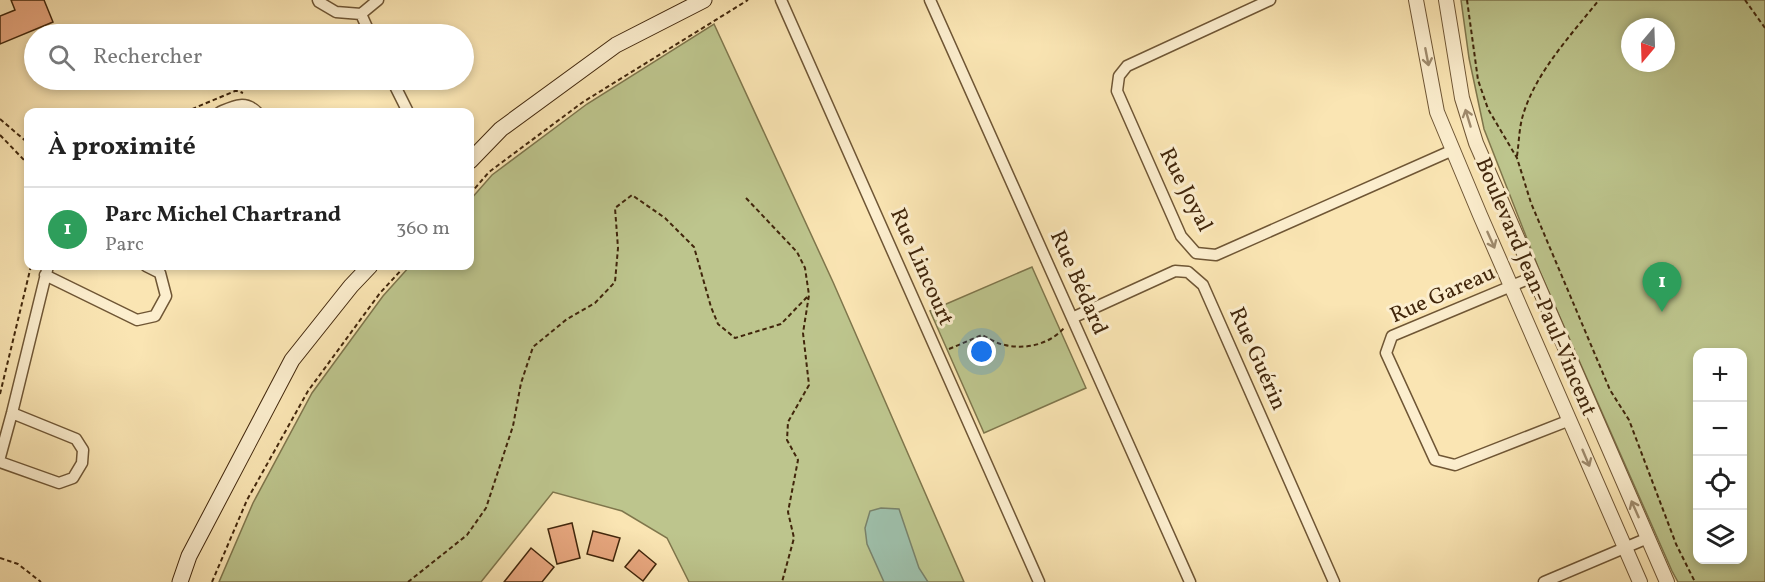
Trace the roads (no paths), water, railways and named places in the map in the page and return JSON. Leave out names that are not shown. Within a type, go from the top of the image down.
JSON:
[{"type":"main road","points":[[474,157],[501,129],[616,45],[704,0]]},
{"type":"main road","points":[[180,582],[189,556],[292,360],[351,285],[366,270]]},
{"type":"street","points":[[318,0],[336,12],[361,14],[378,0]]},
{"type":"street","name":"Rue Lincourt","points":[[781,0],[1039,582]]},
{"type":"street","name":"Rue Bédard","points":[[930,0],[1190,582]]},
{"type":"street","name":"Rue Joyal","points":[[1270,0],[1127,66],[1119,76],[1117,91],[1121,101],[1181,236],[1196,253],[1216,255],[1453,150]]},
{"type":"street","name":"Boulevard Jean-Paul-Vincent","points":[[1416,0],[1437,112],[1640,582]]},
{"type":"street","name":"Boulevard Jean-Paul-Vincent","points":[[1446,0],[1462,98],[1476,143],[1667,582]]},
{"type":"street","points":[[361,14],[366,24]]},
{"type":"street","points":[[397,90],[406,108]]},
{"type":"street","points":[[232,108],[241,105],[252,108]]},
{"type":"street","points":[[0,457],[46,270],[137,320],[155,316],[166,296],[160,273],[154,270]]},
{"type":"street","name":"Rue Guérin","points":[[1072,318],[1175,271],[1188,272],[1203,285],[1334,582]]},
{"type":"street","name":"Rue Gareau","points":[[1533,277],[1392,336],[1386,352],[1435,460],[1455,465],[1570,420]]},
{"type":"street","points":[[0,462],[59,483],[74,478],[82,463],[83,450],[76,439],[12,413]]},
{"type":"street","points":[[1544,582],[1648,538]]},
{"type":"place","name":"Parc Michel Chartrand","points":[[1662,312]]}]
